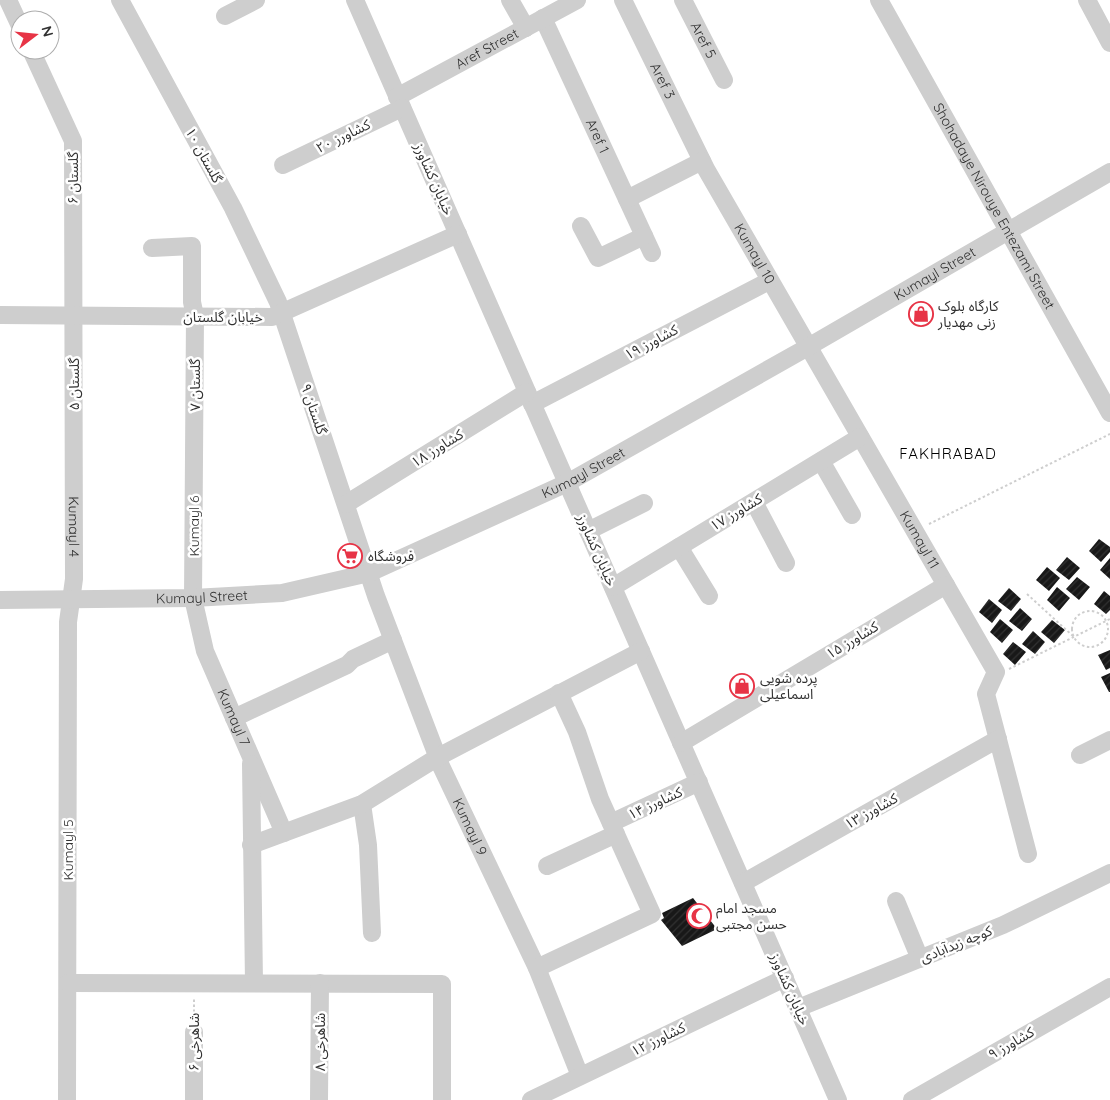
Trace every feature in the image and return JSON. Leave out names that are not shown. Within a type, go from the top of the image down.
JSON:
[{"type":"street","name":"گلستان ۱۰","points":[[120,0],[233,208],[278,302],[281,314]]},
{"type":"street","points":[[225,16],[256,0]]},
{"type":"street","name":"خیابان کشاورز","points":[[355,0],[785,978],[836,1099]]},
{"type":"street","points":[[510,0],[526,28]]},
{"type":"street","name":"Aref Street","points":[[400,102],[543,18],[578,0]]},
{"type":"street","name":"Aref 3","points":[[623,0],[702,161]]},
{"type":"street","name":"Aref 5","points":[[683,0],[724,80]]},
{"type":"street","name":"Shohadaye Nirouye Entezami Street","points":[[879,0],[1110,413]]},
{"type":"street","points":[[1087,0],[1110,43]]},
{"type":"street","name":"Aref 1","points":[[543,18],[652,253]]},
{"type":"street","name":"گلستان ۶","points":[[36,60],[73,141],[74,316]]},
{"type":"street","name":"کشاورز ۲۰","points":[[283,164],[400,102]]},
{"type":"street","points":[[627,199],[702,161]]},
{"type":"street","name":"Kumayl 10","points":[[702,161],[808,348]]},
{"type":"street","name":"Kumayl Street","points":[[0,600],[194,598],[282,592],[369,573],[567,483],[808,348],[1110,172]]},
{"type":"street","points":[[581,226],[598,258],[644,236]]},
{"type":"street","name":"خیابان گلستان","points":[[0,315],[272,317],[458,234]]},
{"type":"street","name":"گلستان ۷","points":[[152,248],[192,246],[192,302],[195,316],[194,453]]},
{"type":"street","name":"کشاورز ۱۹","points":[[530,398],[769,281]]},
{"type":"street","name":"گلستان ۹","points":[[281,314],[369,573]]},
{"type":"street","name":"گلستان ۵","points":[[74,316],[74,453]]},
{"type":"street","name":"Kumayl 11","points":[[808,348],[996,672]]},
{"type":"street","name":"کشاورز ۱۸","points":[[346,504],[530,398]]},
{"type":"street","name":"کشاورز ۱۷","points":[[613,587],[860,438]]},
{"type":"street","name":"Kumayl 4","points":[[71,600],[74,579],[74,453]]},
{"type":"street","name":"Kumayl 6","points":[[194,453],[194,598]]},
{"type":"street","points":[[821,461],[852,515]]},
{"type":"street","points":[[754,502],[786,562]]},
{"type":"street","points":[[588,531],[644,503]]},
{"type":"street","points":[[679,547],[709,596]]},
{"type":"street","name":"Kumayl 9","points":[[369,573],[438,757],[536,968],[580,1076]]},
{"type":"street","name":"کشاورز ۱۵","points":[[681,743],[946,585]]},
{"type":"street","name":"Kumayl 7","points":[[194,598],[205,651],[284,833]]},
{"type":"street","name":"Kumayl 5","points":[[67,1100],[68,622],[71,600]]},
{"type":"street","points":[[234,718],[347,665],[353,660],[393,640]]},
{"type":"street","points":[[251,845],[362,804],[438,757],[641,651]]},
{"type":"street","points":[[996,672],[986,694],[1028,854]]},
{"type":"street","points":[[536,968],[652,914],[614,828],[559,693]]},
{"type":"street","name":"کشاورز ۱۳","points":[[743,883],[998,739]]},
{"type":"street","points":[[1080,755],[1110,740]]},
{"type":"street","points":[[251,758],[254,983]]},
{"type":"street","name":"کشاورز ۱۴","points":[[547,866],[699,782]]},
{"type":"street","points":[[362,804],[368,845],[372,932]]},
{"type":"street","name":"کوچه زیدآبادی","points":[[798,1008],[1003,925],[1110,873]]},
{"type":"street","points":[[896,901],[920,959]]},
{"type":"street","name":"کشاورز ۱۲","points":[[531,1100],[551,1096],[580,1076],[785,978]]},
{"type":"street","points":[[68,983],[442,984],[442,1100]]},
{"type":"street","name":"شاهرخی ۸","points":[[319,1100],[320,983]]},
{"type":"street","name":"کشاورز ۹","points":[[912,1100],[1110,987]]},
{"type":"street","name":"شاهرخی ۶","points":[[194,1032],[194,1100]]},
{"type":"path","points":[[915,531],[1110,434]]},
{"type":"path","points":[[1027,594],[1075,638],[1085,646],[1101,643],[1108,633],[1107,621],[1097,612],[1084,612],[1074,621],[1072,630],[1075,638]]},
{"type":"path","points":[[996,672],[1004,672],[1110,619]]},
{"type":"path","name":"شاهرخی ۶","points":[[194,983],[194,1032]]},
{"type":"building","points":[[1099,539],[1110,547],[1110,552],[1101,562],[1089,551]]},
{"type":"building","points":[[1067,557],[1080,568],[1069,580],[1056,570]]},
{"type":"building","points":[[1110,558],[1110,579],[1100,570]]},
{"type":"building","points":[[1047,567],[1060,578],[1049,591],[1036,580]]},
{"type":"building","points":[[1077,577],[1090,587],[1079,600],[1066,589]]},
{"type":"building","points":[[1057,587],[1070,598],[1059,611],[1047,600]]},
{"type":"building","points":[[1009,588],[1021,599],[1011,611],[998,601]]},
{"type":"building","points":[[1104,591],[1110,596],[1110,610],[1106,614],[1094,604]]},
{"type":"building","points":[[989,599],[1002,610],[992,623],[979,612]]},
{"type":"building","points":[[1020,608],[1032,619],[1022,631],[1009,621]]},
{"type":"building","points":[[1000,619],[1013,630],[1002,643],[990,632]]},
{"type":"building","points":[[1052,620],[1065,630],[1054,643],[1041,632]]},
{"type":"building","points":[[1033,631],[1045,642],[1035,654],[1022,644]]},
{"type":"building","points":[[1013,642],[1026,652],[1015,665],[1003,654]]},
{"type":"building","points":[[1110,650],[1110,668],[1106,670],[1098,655]]},
{"type":"building","points":[[1110,673],[1110,692],[1109,692],[1101,677]]},
{"type":"building","points":[[693,898],[717,929],[682,946],[661,920],[664,918],[662,913]]},
{"type":"place","name":"کارگاه بلوک زنی مهدیار","points":[[921,314]]},
{"type":"place","name":"فروشگاه","points":[[350,556]]},
{"type":"place","name":"پرده شویی اسماعیلی","points":[[742,686]]},
{"type":"place","name":"مسجد امام حسن مجتبی","points":[[699,916]]},
{"type":"district","name":"FAKHRABAD","points":[[948,453]]}]
